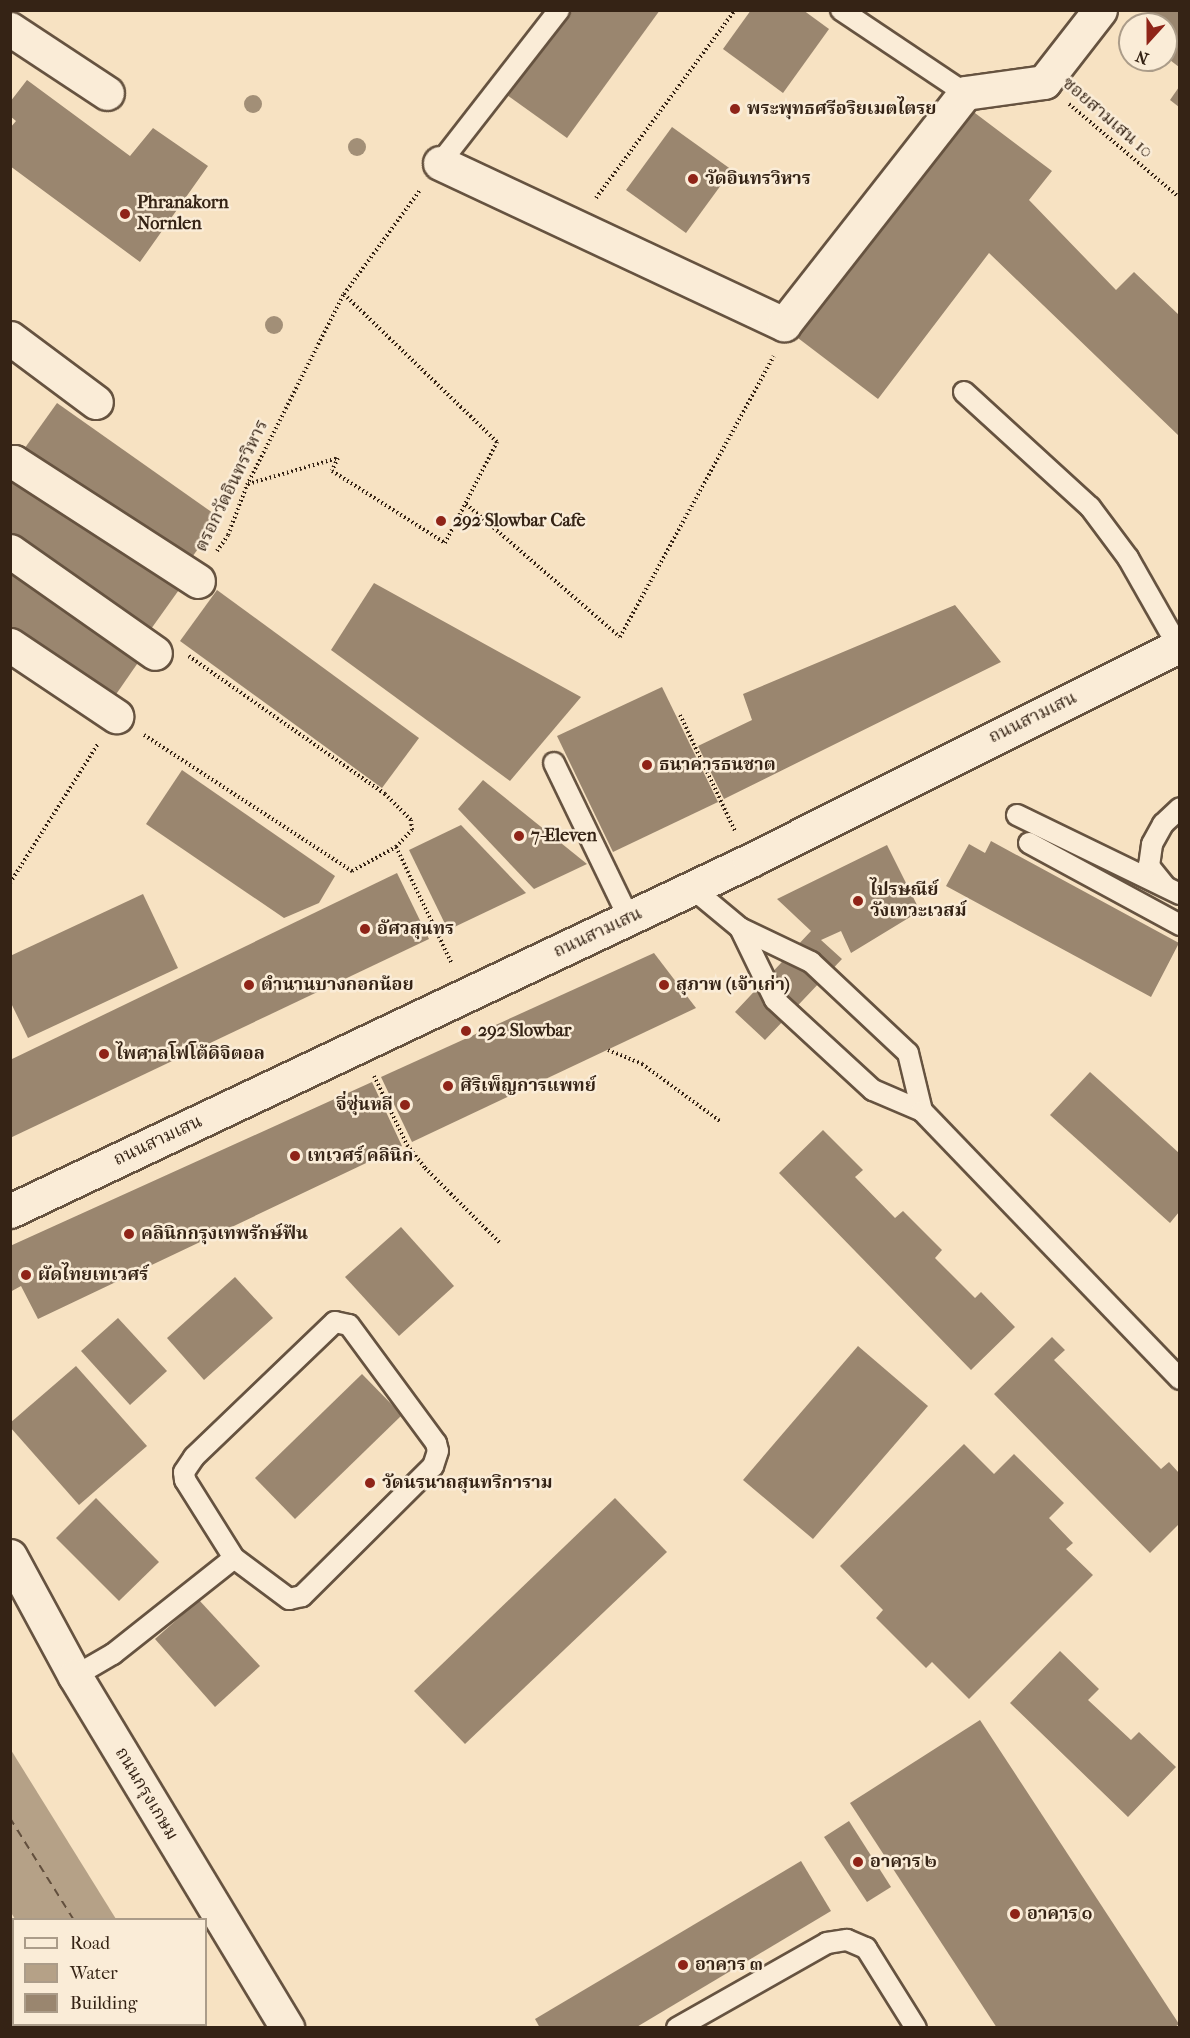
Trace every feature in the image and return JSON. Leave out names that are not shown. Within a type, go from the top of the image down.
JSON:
[{"type":"street","points":[[440,163],[784,324],[965,93],[1044,82],[1100,10]]},
{"type":"street","points":[[10,29],[107,93]]},
{"type":"street","points":[[10,338],[96,402]]},
{"type":"street","points":[[10,463],[14,462],[198,581]]},
{"type":"street","points":[[10,551],[159,646]]},
{"type":"street","points":[[10,645],[116,716]]},
{"type":"street","name":"ถนนสามเสน","points":[[10,1211],[749,861],[1179,645]]},
{"type":"street","name":"ถนนกรุงเกษม","points":[[10,1556],[75,1676],[287,2028]]},
{"type":"lane","points":[[440,163],[559,10]]},
{"type":"lane","points":[[841,10],[965,93]]},
{"type":"lane","points":[[964,392],[1090,507],[1128,558],[1179,645]]},
{"type":"lane","points":[[554,763],[629,918]]},
{"type":"lane","points":[[1179,808],[1163,824],[1152,844],[1149,866],[1173,891],[1179,904]]},
{"type":"lane","points":[[1017,815],[1173,891]]},
{"type":"lane","points":[[1029,843],[1179,925]]},
{"type":"lane","points":[[692,888],[740,928],[811,962],[908,1053],[922,1111]]},
{"type":"lane","points":[[740,928],[775,1000],[873,1090],[922,1111],[1179,1379]]},
{"type":"lane","points":[[335,1322],[346,1323],[436,1443],[438,1451],[433,1466],[298,1598],[285,1597],[234,1558],[184,1480],[185,1467],[335,1322]]},
{"type":"lane","points":[[75,1676],[113,1654],[234,1558]]},
{"type":"lane","points":[[677,2028],[826,1943],[847,1940],[866,1948],[916,2028]]},
{"type":"path","points":[[575,227],[735,10]]},
{"type":"path","name":"ซอยสามเสน 10","points":[[1044,82],[1179,198]]},
{"type":"path","name":"ตรอกวัดอินทรวิหาร","points":[[198,581],[228,535],[247,484],[344,294],[440,163]]},
{"type":"path","points":[[247,484],[338,458],[332,471],[445,543],[466,504],[497,442],[344,294]]},
{"type":"path","points":[[466,504],[620,637],[765,376],[777,351],[784,324]]},
{"type":"path","points":[[10,884],[116,716],[352,871],[396,848],[412,830],[411,820],[385,794],[159,646]]},
{"type":"path","points":[[680,715],[749,861]]},
{"type":"path","points":[[396,848],[467,994]]},
{"type":"path","points":[[360,1045],[407,1144],[425,1168],[501,1244]]},
{"type":"path","points":[[608,1050],[642,1064],[720,1121]]},
{"type":"water","points":[[11,1750],[115,1918],[14,1918],[10,1911]]},
{"type":"building","points":[[569,10],[660,10],[567,138],[507,95]]},
{"type":"building","points":[[751,10],[803,10],[829,29],[783,93],[723,49]]},
{"type":"building","points":[[1150,10],[1179,10],[1179,67],[1178,12],[1149,12]]},
{"type":"building","name":"Phranakorn Nornlen","points":[[27,80],[130,156],[153,128],[208,166],[140,262],[10,166],[10,128],[16,121],[10,116],[10,102]]},
{"type":"building","points":[[1179,87],[1179,107],[1170,100]]},
{"type":"building","points":[[967,107],[1052,171],[1029,200],[1116,290],[1134,272],[1179,315],[1179,436],[989,253],[878,399],[794,335]]},
{"type":"building","points":[[672,127],[732,170],[686,233],[626,190]]},
{"type":"building","points":[[57,403],[220,518],[185,567],[22,452]]},
{"type":"building","points":[[18,472],[181,587],[146,636],[10,540],[10,483]]},
{"type":"building","points":[[10,561],[144,654],[110,703],[10,633]]},
{"type":"building","points":[[374,583],[581,697],[510,781],[331,650]]},
{"type":"building","points":[[217,590],[419,738],[382,788],[180,641]]},
{"type":"building","points":[[955,605],[1001,662],[724,799],[698,746],[752,720],[743,694]]},
{"type":"building","name":"ธนาคารธนชาต","points":[[662,687],[718,802],[613,852],[557,736]]},
{"type":"building","points":[[182,770],[335,876],[319,903],[284,918],[146,824]]},
{"type":"building","name":"7-Eleven","points":[[483,780],[587,864],[534,889],[458,809]]},
{"type":"building","points":[[461,825],[526,893],[448,930],[409,850]]},
{"type":"building","points":[[991,841],[1179,943],[1151,997],[946,886],[969,844],[985,853]]},
{"type":"building","points":[[887,845],[920,911],[851,953],[841,931],[821,940],[842,959],[765,1040],[735,1012],[811,931],[777,899]]},
{"type":"building","points":[[397,873],[429,939],[10,1138],[10,1060]]},
{"type":"building","points":[[143,894],[178,968],[28,1038],[10,1001],[10,956]]},
{"type":"building","points":[[654,953],[696,1008],[412,1142],[381,1077]]},
{"type":"building","points":[[1090,1072],[1179,1153],[1179,1212],[1170,1223],[1050,1115]]},
{"type":"building","points":[[372,1082],[402,1146],[38,1319],[21,1286],[10,1292],[10,1246]]},
{"type":"building","points":[[823,1130],[863,1170],[855,1177],[895,1218],[903,1211],[942,1250],[935,1258],[975,1298],[981,1292],[1015,1327],[971,1370],[779,1173]]},
{"type":"building","points":[[401,1227],[454,1286],[399,1336],[345,1277]]},
{"type":"building","points":[[235,1277],[273,1318],[204,1380],[167,1338]]},
{"type":"building","points":[[118,1318],[167,1371],[130,1405],[81,1351]]},
{"type":"building","points":[[1052,1337],[1065,1350],[1054,1360],[1161,1469],[1169,1462],[1179,1473],[1179,1524],[1150,1553],[994,1394]]},
{"type":"building","points":[[858,1346],[928,1406],[813,1539],[743,1480]]},
{"type":"building","points":[[76,1366],[147,1446],[79,1505],[10,1427],[10,1423]]},
{"type":"building","points":[[362,1374],[402,1415],[295,1519],[255,1478]]},
{"type":"building","points":[[964,1444],[994,1474],[1014,1454],[1064,1503],[1049,1518],[1073,1543],[1066,1549],[1093,1575],[969,1699],[932,1662],[926,1668],[876,1618],[883,1610],[840,1566]]},
{"type":"building","points":[[96,1498],[159,1562],[119,1601],[56,1538]]},
{"type":"building","points":[[615,1498],[667,1552],[465,1744],[414,1691]]},
{"type":"building","points":[[199,1600],[260,1666],[215,1707],[155,1639]]},
{"type":"building","points":[[1060,1651],[1099,1689],[1088,1700],[1131,1740],[1139,1732],[1176,1767],[1128,1817],[1010,1703]]},
{"type":"building","name":"อาคาร ๑","points":[[980,1720],[1179,2024],[1174,2028],[997,2028],[850,1803]]},
{"type":"building","name":"อาคาร ๒","points":[[849,1821],[891,1887],[867,1902],[824,1837]]},
{"type":"building","name":"อาคาร ๓","points":[[801,1861],[831,1911],[635,2028],[540,2028],[535,2019]]},
{"type":"ferry route","points":[[10,1818],[73,1918]]},
{"type":"place","name":"พระพุทธศรีอริยเมตไตรย","points":[[735,109]]},
{"type":"place","name":"วัดอินทรวิหาร","points":[[693,179]]},
{"type":"place","name":"Phranakorn Nornlen","points":[[125,214]]},
{"type":"place","name":"292 Slowbar Cafe","points":[[441,521]]},
{"type":"place","name":"ธนาคารธนชาต","points":[[647,765]]},
{"type":"place","name":"7-Eleven","points":[[519,836]]},
{"type":"place","name":"ไปรษณีย์ วังเทวะเวสม์","points":[[858,901]]},
{"type":"place","name":"อัศวสุนทร","points":[[365,929]]},
{"type":"place","name":"ตำนานบางกอกน้อย","points":[[249,985]]},
{"type":"place","name":"สุภาพ (เจ้าเก่า)","points":[[664,985]]},
{"type":"place","name":"292 Slowbar","points":[[466,1031]]},
{"type":"place","name":"ไพศาลโฟโต้ดิจิตอล","points":[[104,1054]]},
{"type":"place","name":"ศิริเพ็ญการแพทย์","points":[[448,1086]]},
{"type":"place","name":"จี่ซุ่นหลี","points":[[405,1105]]},
{"type":"place","name":"เทเวศร์ คลินิก","points":[[295,1156]]},
{"type":"place","name":"คลินิกกรุงเทพรักษ์ฟัน","points":[[129,1234]]},
{"type":"place","name":"ผัดไทยเทเวศร์","points":[[26,1275]]},
{"type":"place","name":"วัดนรนาถสุนทริการาม","points":[[370,1483]]},
{"type":"place","name":"อาคาร ๒","points":[[858,1862]]},
{"type":"place","name":"อาคาร ๑","points":[[1015,1914]]},
{"type":"place","name":"อาคาร ๓","points":[[683,1965]]}]
